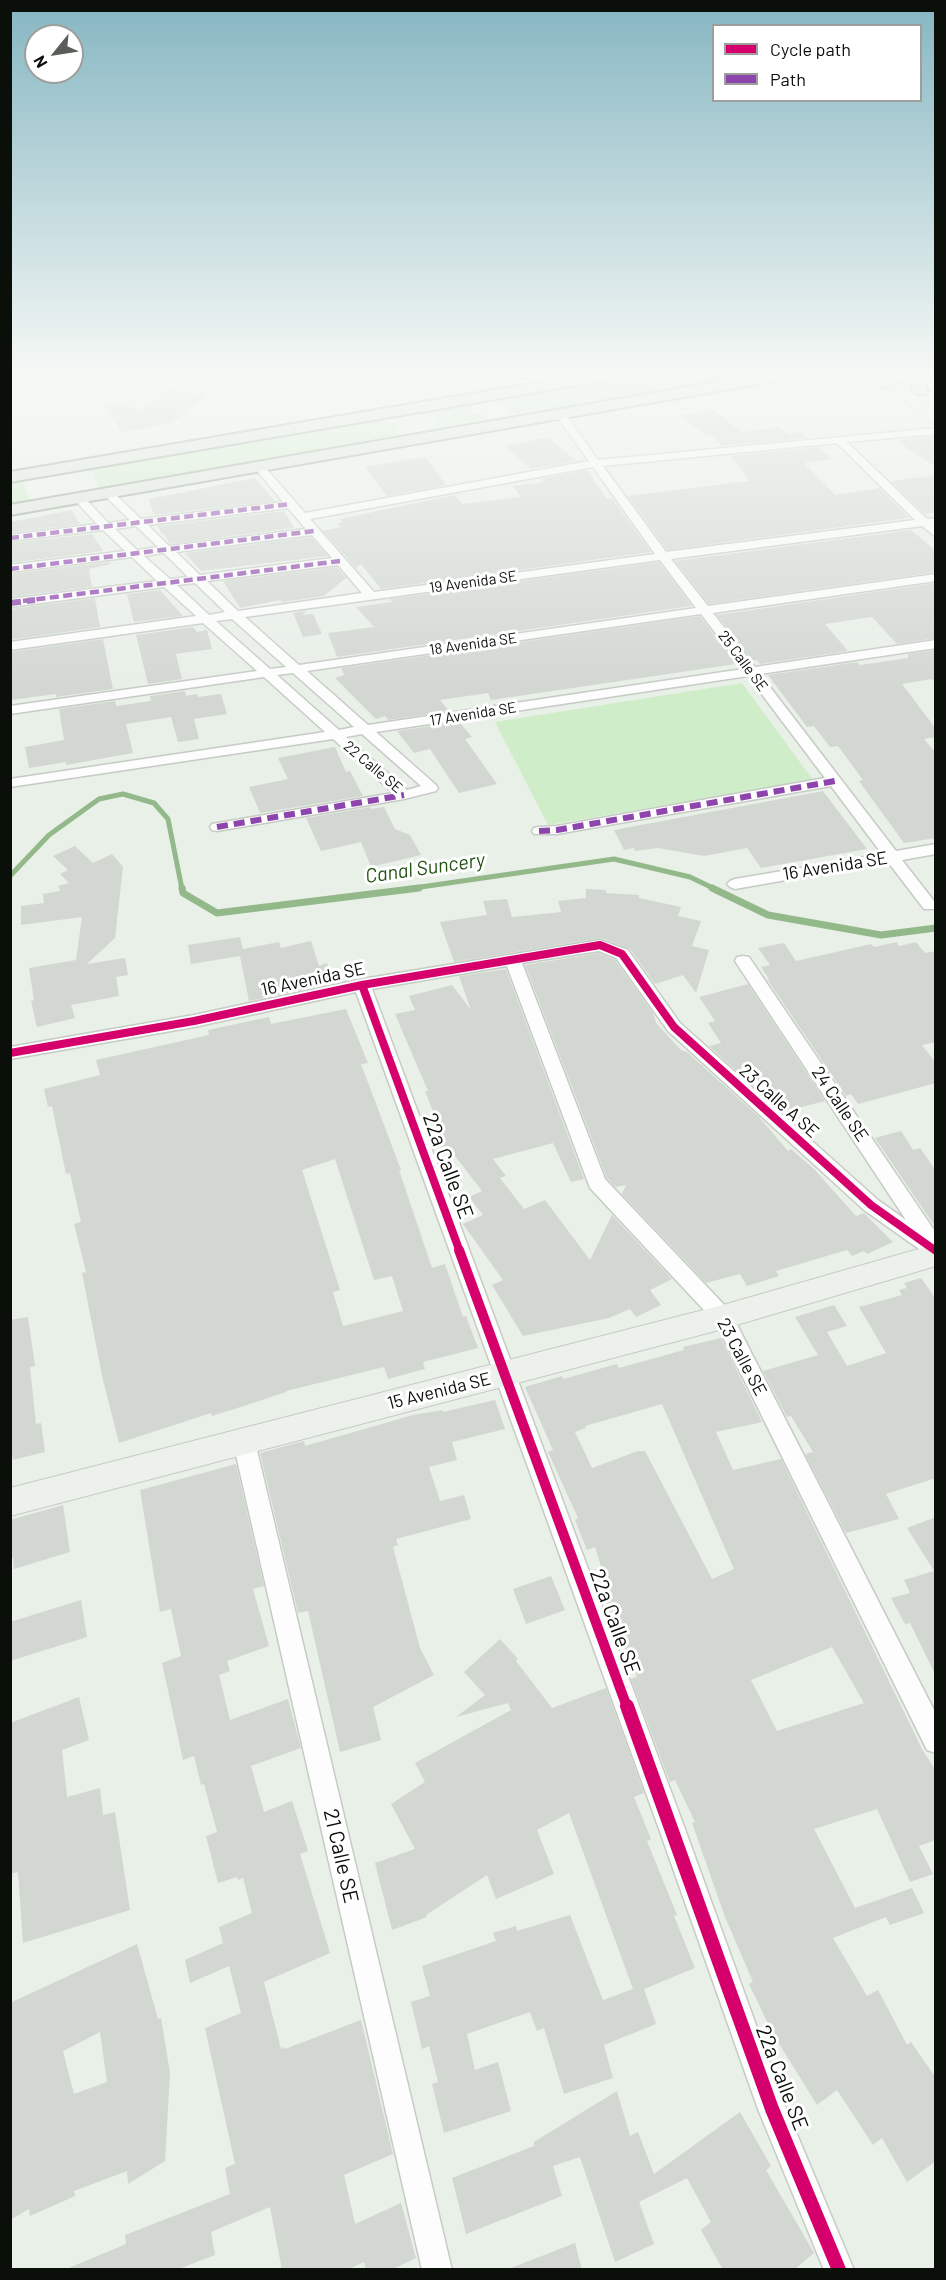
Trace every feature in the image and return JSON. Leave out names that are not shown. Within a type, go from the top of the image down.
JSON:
[{"type":"main road","points":[[10,510],[193,478]]},
{"type":"street","points":[[269,478],[371,596]]},
{"type":"street","points":[[302,517],[512,478]]},
{"type":"street","name":"25 Calle SE","points":[[607,478],[663,556],[929,905]]},
{"type":"street","points":[[882,478],[930,521],[936,534]]},
{"type":"street","name":"22 Calle SE","points":[[79,498],[105,526],[404,795],[431,788],[234,614],[108,493]]},
{"type":"street","points":[[10,538],[135,521],[291,504]]},
{"type":"street","name":"19 Avenida SE","points":[[10,646],[930,521]]},
{"type":"street","points":[[10,569],[314,531]]},
{"type":"street","points":[[10,603],[340,561]]},
{"type":"street","name":"18 Avenida SE","points":[[10,710],[936,577]]},
{"type":"street","name":"17 Avenida SE","points":[[10,783],[936,644]]},
{"type":"street","points":[[539,831],[557,830],[835,781]]},
{"type":"street","points":[[217,826],[404,795]]},
{"type":"street","name":"16 Avenida SE","points":[[735,884],[936,849]]},
{"type":"street","name":"16 Avenida SE","points":[[10,1053],[194,1021],[362,985],[600,945],[622,954]]},
{"type":"street","name":"23 Calle A SE","points":[[622,954],[674,1028],[871,1205],[936,1252]]},
{"type":"street","name":"23 Calle SE","points":[[513,960],[597,1182],[723,1317],[936,1741]]},
{"type":"street","name":"24 Calle SE","points":[[743,961],[936,1252]]},
{"type":"street","name":"22a Calle SE","points":[[362,985],[772,2109],[840,2270]]},
{"type":"street","name":"15 Avenida SE","points":[[10,1502],[723,1317],[936,1252]]},
{"type":"street","name":"21 Calle SE","points":[[244,1442],[437,2270]]},
{"type":"green space","points":[[94,478],[167,478],[100,490]]},
{"type":"green space","points":[[22,479],[31,503],[11,507],[11,481]]},
{"type":"green space","points":[[742,683],[813,780],[548,825],[495,722]]},
{"type":"building","points":[[255,478],[275,501],[154,515],[149,499]]},
{"type":"building","points":[[374,478],[441,478],[446,485],[387,496]]},
{"type":"building","points":[[593,478],[607,499],[612,498],[651,552],[381,589],[361,564],[356,568],[323,531],[341,527],[337,523],[342,522],[340,519],[454,495],[462,504],[521,497],[513,486],[544,482],[541,479]]},
{"type":"building","points":[[747,478],[819,478],[835,495],[880,488],[909,518],[667,550],[628,496],[749,481]]},
{"type":"building","points":[[936,478],[936,512],[925,514],[891,481]]},
{"type":"building","points":[[72,510],[80,524],[10,533],[10,522]]},
{"type":"building","points":[[284,511],[294,528],[170,544],[158,526]]},
{"type":"building","points":[[911,530],[936,551],[936,572],[709,604],[675,561]]},
{"type":"building","points":[[92,534],[103,551],[10,563],[10,543]]},
{"type":"building","points":[[311,537],[328,556],[201,571],[185,553]]},
{"type":"building","points":[[110,562],[111,564],[89,569],[92,587],[10,597],[10,574]]},
{"type":"building","points":[[659,562],[692,606],[337,657],[328,633],[374,627],[356,607],[392,602],[390,599]]},
{"type":"building","points":[[337,567],[346,578],[324,596],[282,602],[280,600],[240,608],[223,581]]},
{"type":"building","points":[[936,583],[936,638],[897,644],[872,617],[825,624],[848,651],[760,664],[757,660],[753,661],[717,615]]},
{"type":"building","points":[[160,590],[183,616],[134,622],[127,594]]},
{"type":"building","points":[[95,598],[100,627],[10,640],[10,609]]},
{"type":"building","points":[[307,611],[302,615],[313,614],[322,634],[303,637],[293,613]]},
{"type":"building","points":[[700,616],[736,664],[491,700],[488,693],[440,700],[449,711],[388,720],[385,716],[376,719],[335,678],[344,675],[341,668]]},
{"type":"building","points":[[193,627],[197,632],[207,630],[212,649],[176,654],[182,679],[148,684],[136,635]]},
{"type":"building","points":[[103,639],[113,689],[56,697],[56,694],[10,700],[10,652]]},
{"type":"building","points":[[936,650],[936,684],[932,679],[902,684],[936,729],[936,737],[924,739],[936,753],[936,838],[904,843],[859,781],[863,780],[838,746],[830,747],[814,726],[807,727],[768,675],[857,662],[860,665],[908,658],[908,654]]},
{"type":"building","points":[[185,691],[186,696],[197,694],[198,697],[221,694],[227,714],[194,719],[199,739],[178,742],[171,717],[126,724],[133,753],[66,765],[66,762],[29,768],[25,747],[64,740],[59,709],[115,701],[116,706],[151,701],[150,696]]},
{"type":"building","points":[[459,722],[472,737],[465,739],[497,784],[459,793],[430,749],[414,753],[397,731]]},
{"type":"building","points":[[335,747],[346,772],[350,771],[363,796],[260,813],[249,787],[288,779],[278,758]]},
{"type":"building","points":[[823,791],[867,849],[761,868],[747,848],[704,856],[658,848],[624,850],[614,830]]},
{"type":"building","points":[[370,807],[371,809],[384,807],[395,829],[410,835],[421,855],[371,867],[361,842],[321,851],[306,818]]},
{"type":"building","points":[[75,846],[93,863],[112,854],[123,867],[115,938],[87,964],[125,958],[128,975],[116,977],[119,996],[71,1005],[75,1018],[37,1027],[31,1001],[34,1000],[29,968],[76,960],[82,917],[21,925],[21,906],[44,903],[43,894],[60,891],[58,886],[69,883],[60,874],[68,870],[53,856]]},
{"type":"building","points":[[586,889],[639,895],[639,898],[681,907],[678,916],[701,921],[692,946],[709,950],[696,993],[683,975],[655,984],[630,949],[601,938],[454,962],[440,922],[487,915],[483,901],[507,899],[512,917],[561,912],[558,901],[586,898]]},
{"type":"building","points":[[240,937],[243,949],[279,942],[281,948],[311,941],[319,966],[327,963],[334,983],[249,1001],[240,956],[191,964],[188,945]]},
{"type":"building","points":[[897,942],[899,946],[916,942],[925,953],[936,951],[936,1042],[922,1045],[936,1063],[936,1083],[858,1104],[851,1094],[846,1096],[767,979],[769,979],[761,967],[770,965],[758,948],[784,943],[796,961],[871,944],[874,947]]},
{"type":"building","points":[[599,953],[615,960],[653,1013],[656,1023],[681,1050],[687,1052],[759,1117],[788,1151],[791,1149],[814,1169],[856,1216],[864,1213],[893,1242],[867,1254],[864,1251],[852,1256],[847,1250],[776,1271],[779,1276],[747,1286],[740,1274],[706,1283],[622,1194],[626,1185],[615,1187],[607,1178],[525,965]]},
{"type":"building","points":[[506,969],[584,1179],[571,1182],[553,1143],[493,1159],[506,1176],[500,1178],[524,1209],[545,1200],[590,1260],[612,1215],[672,1279],[650,1290],[661,1305],[636,1317],[630,1309],[609,1318],[523,1336],[492,1285],[503,1280],[463,1224],[483,1215],[469,1197],[482,1191],[452,1152],[442,1155],[433,1134],[441,1132],[425,1091],[428,1091],[395,1014],[415,1010],[409,996],[452,985],[471,1010],[459,976]]},
{"type":"building","points":[[748,984],[825,1101],[782,1112],[709,1046],[721,1043],[708,1023],[715,1021],[699,997]]},
{"type":"building","points":[[346,1009],[368,1063],[361,1064],[401,1170],[399,1170],[432,1268],[445,1264],[463,1317],[466,1316],[478,1348],[423,1362],[425,1369],[388,1379],[384,1367],[286,1391],[212,1416],[211,1413],[119,1443],[103,1380],[82,1273],[86,1272],[74,1224],[81,1222],[70,1173],[66,1174],[52,1106],[48,1107],[44,1089],[100,1075],[96,1060],[209,1035],[208,1030],[269,1017],[271,1024]],"holes":[[[335,1159],[374,1280],[392,1276],[403,1311],[343,1326],[333,1292],[340,1290],[302,1170]]]},
{"type":"building","points":[[901,1131],[913,1150],[920,1148],[936,1171],[936,1228],[875,1138]]},
{"type":"building","points":[[921,1278],[936,1299],[936,1478],[886,1494],[899,1519],[846,1533],[805,1454],[813,1452],[791,1416],[787,1417],[763,1371],[818,1355],[795,1317],[834,1305],[847,1326],[827,1332],[847,1366],[886,1353],[859,1307],[902,1295],[899,1290],[907,1288],[904,1283]]},
{"type":"building","points":[[28,1317],[35,1366],[30,1367],[36,1424],[41,1423],[45,1452],[13,1460],[10,1445],[10,1320]]},
{"type":"building","points":[[721,1338],[762,1422],[716,1432],[733,1470],[781,1459],[922,1749],[936,1771],[936,1840],[919,1846],[933,1874],[910,1882],[877,1809],[814,1829],[855,1908],[912,1888],[924,1913],[890,1925],[886,1917],[833,1938],[867,1996],[878,1990],[907,2045],[911,2042],[936,2078],[936,2161],[907,2182],[882,2138],[873,2145],[837,2090],[817,2105],[773,2034],[749,1984],[753,1982],[725,1917],[692,1823],[695,1822],[675,1780],[670,1782],[631,1679],[637,1677],[603,1595],[609,1593],[595,1547],[587,1550],[575,1520],[578,1518],[548,1452],[553,1450],[525,1387],[617,1364],[619,1368],[684,1350],[683,1347]],"holes":[[[662,1404],[734,1569],[712,1579],[645,1451],[638,1451],[592,1468],[575,1432],[586,1428],[585,1426]],[[832,1647],[864,1703],[777,1731],[751,1680]]]},
{"type":"building","points":[[495,1400],[505,1429],[452,1442],[457,1460],[429,1467],[440,1501],[464,1495],[471,1519],[396,1539],[398,1545],[393,1547],[420,1648],[434,1675],[373,1707],[381,1740],[340,1752],[308,1611],[298,1613],[260,1453],[304,1441],[305,1446],[413,1415],[443,1410],[443,1412]]},
{"type":"building","points":[[236,1464],[264,1586],[253,1589],[269,1646],[227,1661],[230,1671],[219,1675],[230,1720],[288,1699],[301,1748],[251,1766],[264,1812],[292,1801],[308,1851],[300,1854],[330,1953],[264,1982],[281,2049],[361,2020],[393,2154],[344,2175],[355,2224],[401,2203],[416,2258],[391,2270],[366,2270],[364,2262],[347,2270],[282,2270],[270,2207],[211,2232],[215,2255],[176,2270],[64,2270],[126,2244],[125,2235],[230,2194],[225,2168],[235,2164],[205,2028],[241,2013],[229,1966],[190,1983],[185,1960],[223,1943],[219,1927],[252,1913],[243,1878],[238,1880],[237,1877],[218,1883],[206,1836],[217,1832],[204,1784],[201,1785],[194,1756],[183,1760],[162,1663],[181,1656],[171,1609],[160,1612],[140,1490]]},
{"type":"building","points":[[63,1505],[70,1552],[14,1569],[13,1557],[10,1558],[10,1520]]},
{"type":"building","points":[[936,1517],[936,1676],[910,1623],[905,1624],[891,1598],[910,1593],[904,1580],[934,1571],[907,1528]]},
{"type":"building","points":[[551,1576],[565,1610],[526,1624],[513,1589]]},
{"type":"building","points":[[81,1600],[87,1637],[10,1661],[10,1622]]},
{"type":"building","points":[[500,1639],[518,1659],[516,1661],[552,1708],[606,1688],[644,1793],[634,1797],[651,1839],[647,1841],[677,1915],[674,1916],[695,1968],[644,1989],[656,2024],[604,2045],[613,2078],[564,2094],[544,2028],[537,2031],[530,2012],[467,2034],[475,2070],[498,2062],[511,2111],[444,2133],[432,2084],[438,2082],[429,2046],[422,2049],[411,2002],[430,1996],[422,1966],[496,1941],[493,1933],[516,1926],[517,1931],[570,1915],[603,2000],[633,1989],[569,1813],[537,1830],[554,1874],[496,1899],[487,1875],[426,1915],[427,1917],[392,1930],[375,1863],[415,1849],[391,1804],[425,1782],[415,1763],[511,1710],[508,1703],[456,1717],[485,1695],[464,1672]]},
{"type":"building","points":[[79,1697],[89,1740],[62,1750],[67,1797],[100,1788],[103,1815],[115,1812],[130,1910],[23,1943],[18,1872],[10,1874],[10,1723]]},
{"type":"building","points":[[137,1944],[158,2019],[161,2018],[170,2073],[165,2161],[128,2184],[127,2171],[74,2191],[75,2196],[30,2216],[29,2209],[10,2220],[10,2003]],"holes":[[[100,2032],[107,2082],[74,2094],[63,2051]]]},
{"type":"building","points":[[617,2091],[630,2136],[638,2132],[654,2174],[740,2112],[771,2166],[766,2170],[814,2253],[794,2270],[723,2270],[701,2230],[711,2222],[687,2178],[639,2202],[654,2244],[615,2262],[580,2157],[553,2166],[562,2196],[466,2234],[452,2178],[534,2146],[534,2142]]},
{"type":"building","points":[[575,2243],[582,2270],[512,2270],[511,2268]]},
{"type":"waterway","name":"Canal Suncery","points":[[10,876],[49,835],[99,799],[123,794],[154,803],[168,819],[182,889]]},
{"type":"waterway","name":"Canal Suncery","points":[[407,889],[614,859],[690,877],[715,889]]},
{"type":"waterway","name":"Canal Suncery","points":[[182,888],[183,893],[217,913],[419,888]]},
{"type":"waterway","name":"Canal Suncery","points":[[712,888],[768,915],[881,935],[936,928]]},
{"type":"marked path","points":[[10,538],[291,504]]},
{"type":"marked path","points":[[10,569],[314,531]]},
{"type":"marked path","points":[[10,603],[340,561]]},
{"type":"marked path","points":[[539,831],[557,830],[835,781]]},
{"type":"marked path","points":[[217,827],[404,795]]},
{"type":"cycle path","points":[[10,1053],[194,1021],[362,985],[600,945],[622,954],[674,1027],[871,1205],[936,1251]]},
{"type":"cycle path","points":[[362,985],[672,1829],[772,2109],[839,2270]]}]
